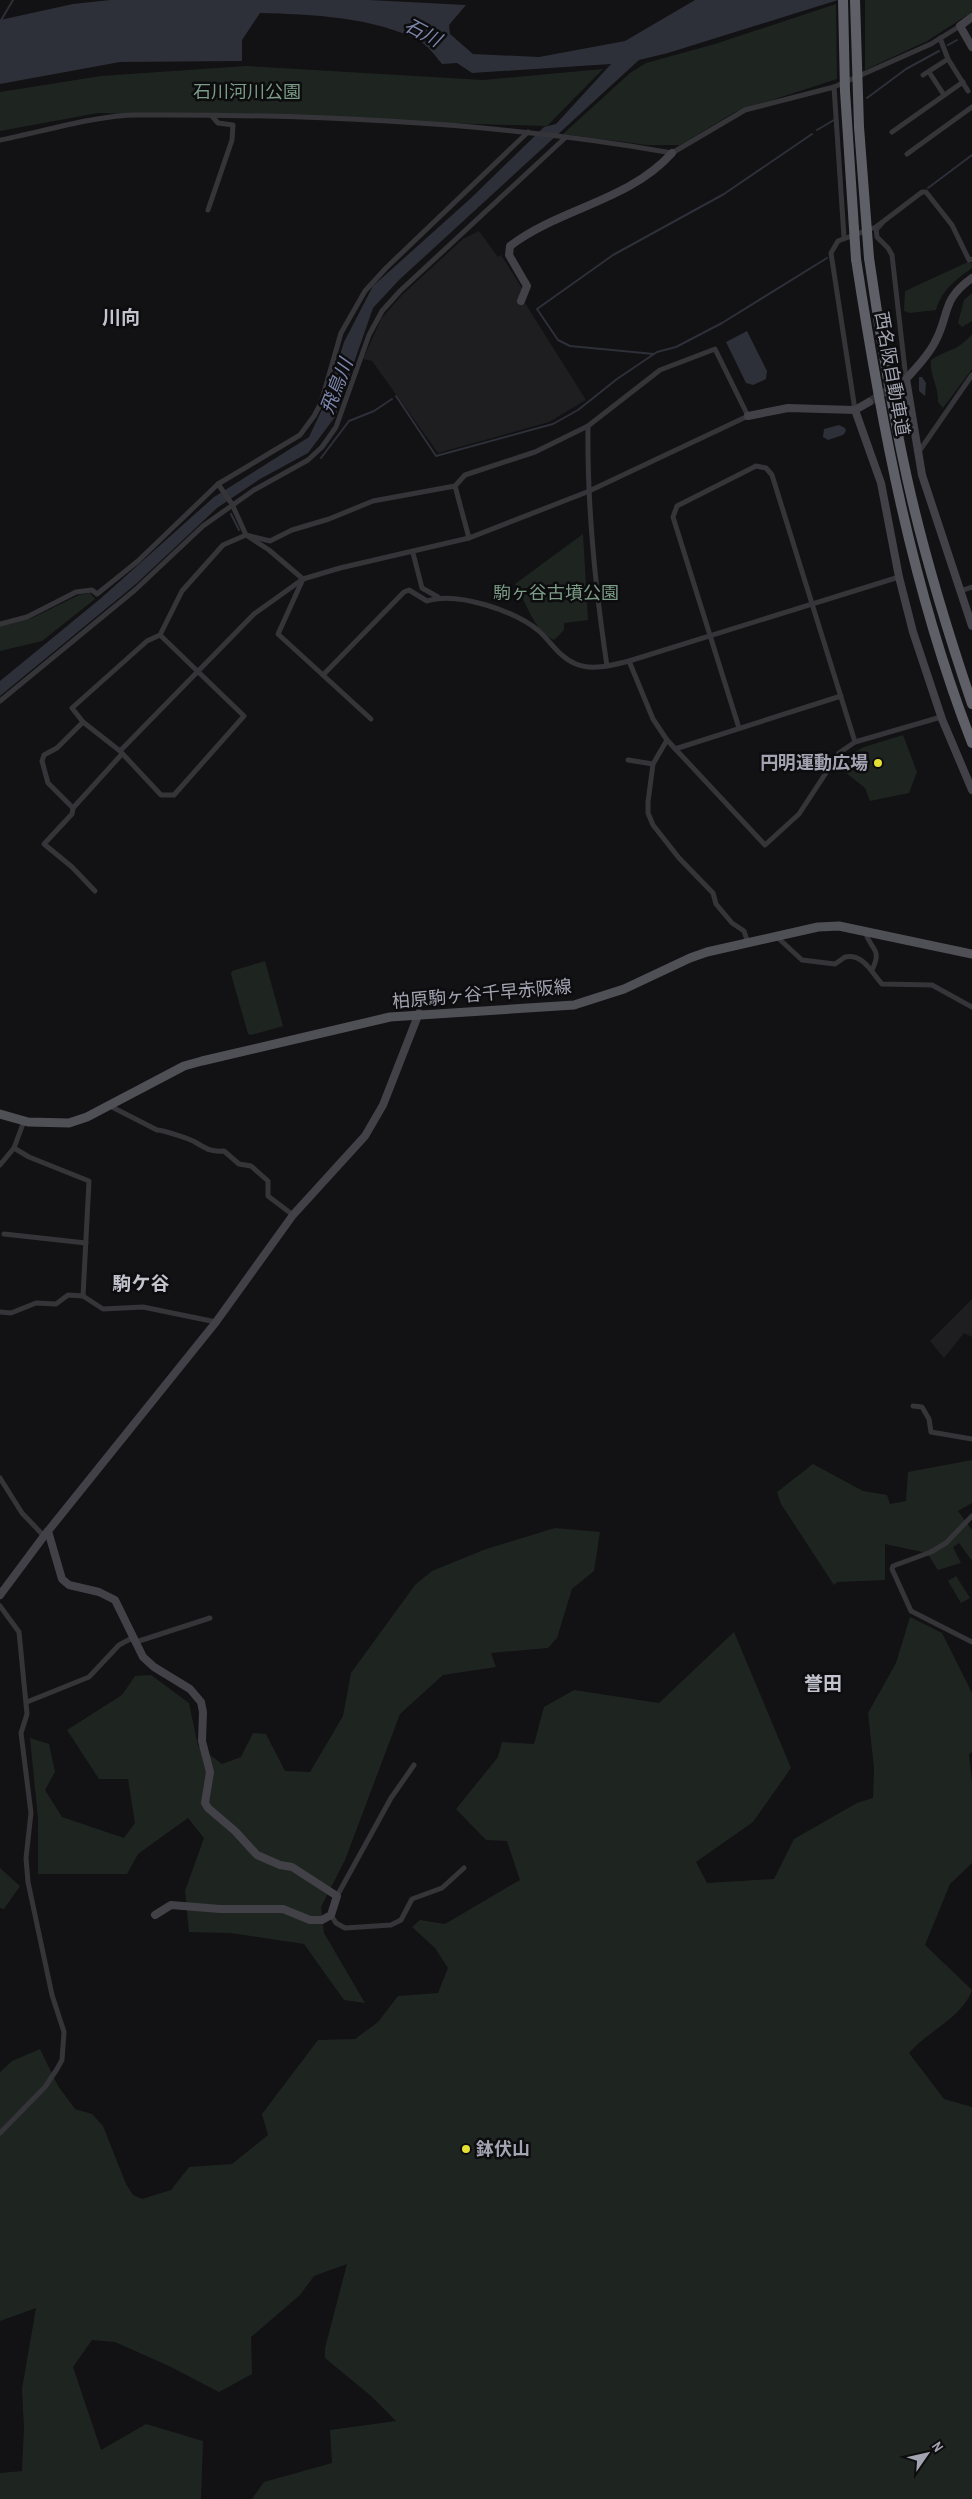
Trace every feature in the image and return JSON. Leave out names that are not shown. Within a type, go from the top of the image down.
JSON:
[{"type":"highway","name":"西名阪自動車道","points":[[843,0],[845,91],[856,259],[882,420],[901,506],[952,686],[972,743]]},
{"type":"highway","name":"西名阪自動車道","points":[[855,0],[859,127],[869,258],[885,363],[907,478],[938,600],[972,704]]},
{"type":"main road","name":"柏原駒ヶ谷千早赤阪線","points":[[0,1114],[24,1121],[70,1123],[109,1106],[184,1066],[351,1025],[419,1013],[574,1005],[624,989],[690,958],[748,943],[833,926],[864,930],[972,954]]},
{"type":"street","points":[[522,301],[527,286],[509,255],[510,246],[546,225],[624,190],[664,162],[672,153],[730,117],[745,110],[834,87],[888,65],[940,38],[972,17]]},
{"type":"street","points":[[960,26],[972,47]]},
{"type":"street","points":[[940,38],[948,59],[968,91]]},
{"type":"street","points":[[944,95],[926,73],[948,59]]},
{"type":"street","points":[[892,132],[963,82]]},
{"type":"street","points":[[834,87],[844,237]]},
{"type":"street","points":[[907,154],[972,107]]},
{"type":"street","points":[[0,140],[100,120],[137,115],[212,116],[388,122],[528,132],[611,142],[672,153]]},
{"type":"street","points":[[208,210],[232,140],[233,125],[218,123],[212,116]]},
{"type":"street","points":[[0,624],[27,617],[76,592],[92,590],[97,594],[138,561],[219,485],[300,435],[321,403],[341,334],[364,291],[528,132]]},
{"type":"street","points":[[0,701],[135,590],[203,526],[231,503],[308,460],[322,447],[336,427],[369,335],[382,311],[400,290],[566,137]]},
{"type":"street","points":[[972,259],[969,260],[952,225],[926,192],[893,212],[876,227],[844,237],[838,241],[831,253],[855,410],[881,483],[899,577],[913,632],[941,717],[972,790]]},
{"type":"street","points":[[876,227],[877,237],[892,255],[902,381],[922,475],[972,626]]},
{"type":"street","points":[[902,381],[936,340],[948,304],[958,290],[972,278]]},
{"type":"street","points":[[160,635],[244,716],[174,795],[161,795],[121,753],[83,722],[72,708],[147,641],[160,635],[182,591],[223,545],[246,535],[270,541],[292,530],[330,519],[373,501],[455,486],[465,475],[535,452],[588,426],[660,370],[715,349],[748,416]]},
{"type":"street","points":[[917,453],[972,375]]},
{"type":"street","points":[[95,891],[72,867],[44,844],[72,814],[72,808],[121,753],[254,614],[303,579],[340,568],[413,553],[469,538],[588,492],[748,416],[788,408],[855,410],[869,402]]},
{"type":"street","points":[[588,426],[588,492],[595,588],[607,666]]},
{"type":"street","points":[[739,728],[673,517],[677,506],[756,466],[766,468],[772,475],[855,742]]},
{"type":"street","points":[[219,485],[231,503],[246,535],[269,550],[303,579]]},
{"type":"street","points":[[455,486],[469,538]]},
{"type":"street","points":[[413,553],[422,588],[438,597]]},
{"type":"street","points":[[323,675],[404,592],[409,590],[427,600],[438,597],[451,597],[507,612],[535,628],[566,659],[586,667],[607,666],[629,661],[899,577]]},
{"type":"street","points":[[303,579],[278,634],[371,720]]},
{"type":"street","points":[[960,591],[972,587]]},
{"type":"street","points":[[629,661],[653,719],[667,740],[765,845],[799,814],[838,753],[855,742],[941,717]]},
{"type":"street","points":[[675,749],[840,696]]},
{"type":"street","points":[[72,808],[48,783],[42,760],[44,755],[57,748],[83,722]]},
{"type":"street","points":[[667,740],[654,764],[648,813],[653,825],[679,858],[712,892],[716,904],[732,923],[744,931],[748,943]]},
{"type":"street","points":[[628,760],[654,764]]},
{"type":"street","points":[[864,930],[878,957],[872,970]]},
{"type":"street","points":[[777,937],[802,960],[834,964],[848,956],[855,957],[872,970],[882,984],[932,985],[972,1007]]},
{"type":"street","points":[[0,1595],[46,1534],[216,1322],[293,1215],[354,1149],[375,1120],[383,1105],[419,1013]]},
{"type":"street","points":[[109,1106],[157,1130],[166,1130],[183,1139],[193,1140],[212,1152],[224,1151],[239,1164],[251,1166],[268,1181],[268,1196],[293,1215]]},
{"type":"street","points":[[0,1166],[14,1148],[24,1121]]},
{"type":"street","points":[[14,1148],[29,1157],[89,1181],[83,1296]]},
{"type":"street","points":[[4,1234],[86,1243]]},
{"type":"street","points":[[0,1312],[11,1313],[36,1303],[56,1304],[68,1295],[83,1296],[103,1309],[143,1307],[216,1322]]},
{"type":"street","points":[[913,1406],[922,1407],[928,1418],[931,1432],[972,1439]]},
{"type":"street","points":[[0,1478],[22,1513],[46,1534],[62,1579],[69,1585],[99,1592],[115,1600],[148,1662],[190,1689],[200,1702],[203,1712],[202,1741],[210,1772],[205,1803],[208,1808],[235,1830],[257,1855],[280,1865],[292,1867],[337,1896]]},
{"type":"street","points":[[972,1516],[946,1543],[931,1552],[893,1566],[892,1569],[911,1611],[972,1642]]},
{"type":"street","points":[[0,1606],[19,1632],[28,1714],[21,1732],[30,1813],[26,1858],[28,1882],[52,1995],[64,2032],[62,2060],[45,2087],[0,2133]]},
{"type":"street","points":[[27,1702],[89,1677],[119,1644],[210,1618]]},
{"type":"street","points":[[155,1915],[171,1905],[283,1909],[310,1920],[322,1920],[331,1915],[337,1896],[391,1798],[414,1766]]},
{"type":"street","points":[[331,1915],[336,1923],[344,1928],[391,1925],[401,1920],[412,1900],[442,1888],[464,1868]]},
{"type":"shaded area","points":[[479,231],[498,257],[501,255],[524,291],[520,295],[586,400],[549,422],[438,453],[372,361],[363,359],[381,319],[402,295],[463,239]]},
{"type":"shaded area","points":[[972,1299],[972,1337],[964,1333],[944,1358],[930,1341]]},
{"type":"green space","points":[[865,0],[972,0],[972,12],[927,41],[865,70]]},
{"type":"green space","points":[[836,4],[837,79],[735,112],[680,145],[647,145],[563,134],[630,73],[646,63],[715,44]]},
{"type":"green space","name":"石川河川公園","points":[[246,66],[483,80],[603,69],[547,126],[98,113],[0,131],[0,92],[101,76]]},
{"type":"green space","points":[[968,262],[972,263],[972,268],[950,286],[936,310],[910,313],[904,311],[905,291]]},
{"type":"green space","points":[[972,293],[972,321],[962,327],[958,323],[964,300]]},
{"type":"green space","points":[[972,334],[972,369],[943,408],[938,402],[931,370],[931,360],[962,344]]},
{"type":"green space","name":"駒ヶ谷古墳公園","points":[[583,534],[588,620],[564,623],[564,630],[554,640],[547,636],[536,623],[515,584]]},
{"type":"green space","points":[[90,593],[95,599],[42,641],[0,651],[0,626],[30,619],[79,595]]},
{"type":"green space","name":"円明運動広場","points":[[903,735],[917,772],[909,793],[870,801],[865,788],[840,768],[845,757],[864,747]]},
{"type":"green space","points":[[265,961],[283,1026],[251,1035],[248,1034],[231,974],[232,971]]},
{"type":"green space","points":[[972,1460],[972,1503],[958,1511],[972,1530],[972,1561],[959,1543],[953,1547],[961,1563],[938,1570],[927,1553],[885,1544],[885,1580],[837,1582],[834,1585],[781,1504],[777,1492],[813,1464],[863,1491],[887,1495],[890,1504],[906,1501],[908,1472]]},
{"type":"green space","points":[[555,1528],[600,1532],[594,1571],[572,1589],[557,1638],[548,1648],[491,1653],[496,1667],[443,1675],[400,1714],[345,1860],[321,1907],[324,1933],[365,2003],[344,2000],[304,1944],[230,1933],[189,1932],[185,1891],[204,1838],[188,1818],[138,1854],[127,1874],[38,1874],[38,1819],[30,1738],[49,1744],[55,1772],[45,1790],[62,1817],[124,1838],[135,1823],[128,1779],[99,1779],[67,1730],[122,1695],[135,1676],[151,1675],[189,1703],[198,1746],[222,1764],[241,1757],[253,1733],[266,1734],[285,1771],[310,1772],[343,1716],[351,1673],[415,1585],[432,1571],[486,1549]]},
{"type":"green space","points":[[956,1576],[970,1598],[961,1603],[948,1581]]},
{"type":"green space","points":[[910,1617],[942,1633],[972,1693],[972,1751],[969,1755],[972,1782],[972,1863],[950,1884],[925,1945],[972,1990],[967,2000],[953,2016],[909,2053],[944,2099],[972,2107],[972,2499],[252,2499],[264,2482],[332,2463],[330,2430],[396,2421],[371,2396],[325,2358],[325,2348],[347,2264],[314,2276],[300,2295],[251,2337],[252,2374],[219,2392],[169,2366],[115,2342],[92,2340],[73,2367],[101,2450],[146,2424],[203,2441],[201,2499],[0,2499],[0,2473],[22,2471],[24,2428],[22,2389],[36,2308],[0,2321],[0,2072],[12,2061],[40,2049],[58,2086],[75,2109],[92,2114],[103,2126],[126,2184],[133,2195],[142,2199],[171,2190],[189,2167],[232,2164],[268,2135],[262,2114],[318,2040],[355,2039],[378,2022],[398,1996],[438,1993],[448,1968],[435,1948],[412,1927],[420,1920],[445,1924],[520,1880],[507,1841],[486,1840],[456,1809],[498,1757],[502,1742],[534,1744],[544,1707],[574,1690],[659,1703],[734,1632],[791,1768],[753,1822],[696,1862],[707,1883],[774,1879],[794,1839],[857,1803],[873,1798],[874,1768],[868,1713],[896,1663]]},
{"type":"green space","points":[[0,1868],[20,1886],[4,1909],[0,1908]]},
{"type":"water","points":[[110,0],[369,0],[466,5],[449,25],[450,34],[473,54],[539,57],[625,41],[695,0],[838,0],[668,53],[639,60],[399,280],[373,308],[335,417],[308,453],[260,479],[217,508],[136,584],[0,696],[0,681],[100,599],[214,497],[309,437],[325,403],[344,342],[373,286],[470,199],[544,127],[556,124],[611,64],[472,73],[457,63],[442,64],[430,49],[421,42],[384,27],[342,18],[260,13],[242,40],[242,61],[120,62],[0,84],[0,20],[73,4]]},
{"type":"water","points":[[747,331],[767,371],[766,379],[753,385],[746,383],[726,342]]},
{"type":"water","points":[[919,377],[922,377],[926,383],[925,396],[919,391]]},
{"type":"water","points":[[839,425],[845,428],[846,431],[843,435],[828,440],[823,437],[824,429]]},
{"type":"waterway","points":[[0,22],[13,0]]},
{"type":"waterway","points":[[948,45],[957,40]]},
{"type":"waterway","points":[[867,98],[906,69],[939,51]]},
{"type":"waterway","points":[[817,130],[834,120]]},
{"type":"waterway","points":[[654,354],[570,346],[558,340],[537,309],[613,255],[724,194],[812,134]]},
{"type":"waterway","points":[[928,188],[972,155]]},
{"type":"waterway","points":[[879,229],[884,223]]},
{"type":"waterway","points":[[396,396],[436,456],[553,424],[578,410],[617,379],[657,352],[676,347],[722,323],[827,258]]},
{"type":"waterway","points":[[321,458],[349,421],[374,411],[392,399]]},
{"type":"waterway","points":[[231,514],[239,530]]},
{"type":"tunnel","points":[[869,402],[899,383]]},
{"type":"place","name":"円明運動広場","points":[[878,763]]},
{"type":"place","name":"鉢伏山","points":[[466,2149]]},
{"type":"district","name":"川向","points":[[121,317]]},
{"type":"district","name":"駒ケ谷","points":[[141,1283]]},
{"type":"district","name":"誉田","points":[[823,1683]]},
{"type":"water label","name":"石川","points":[[423,32]]},
{"type":"water label","name":"飛鳥川","points":[[336,386]]}]
